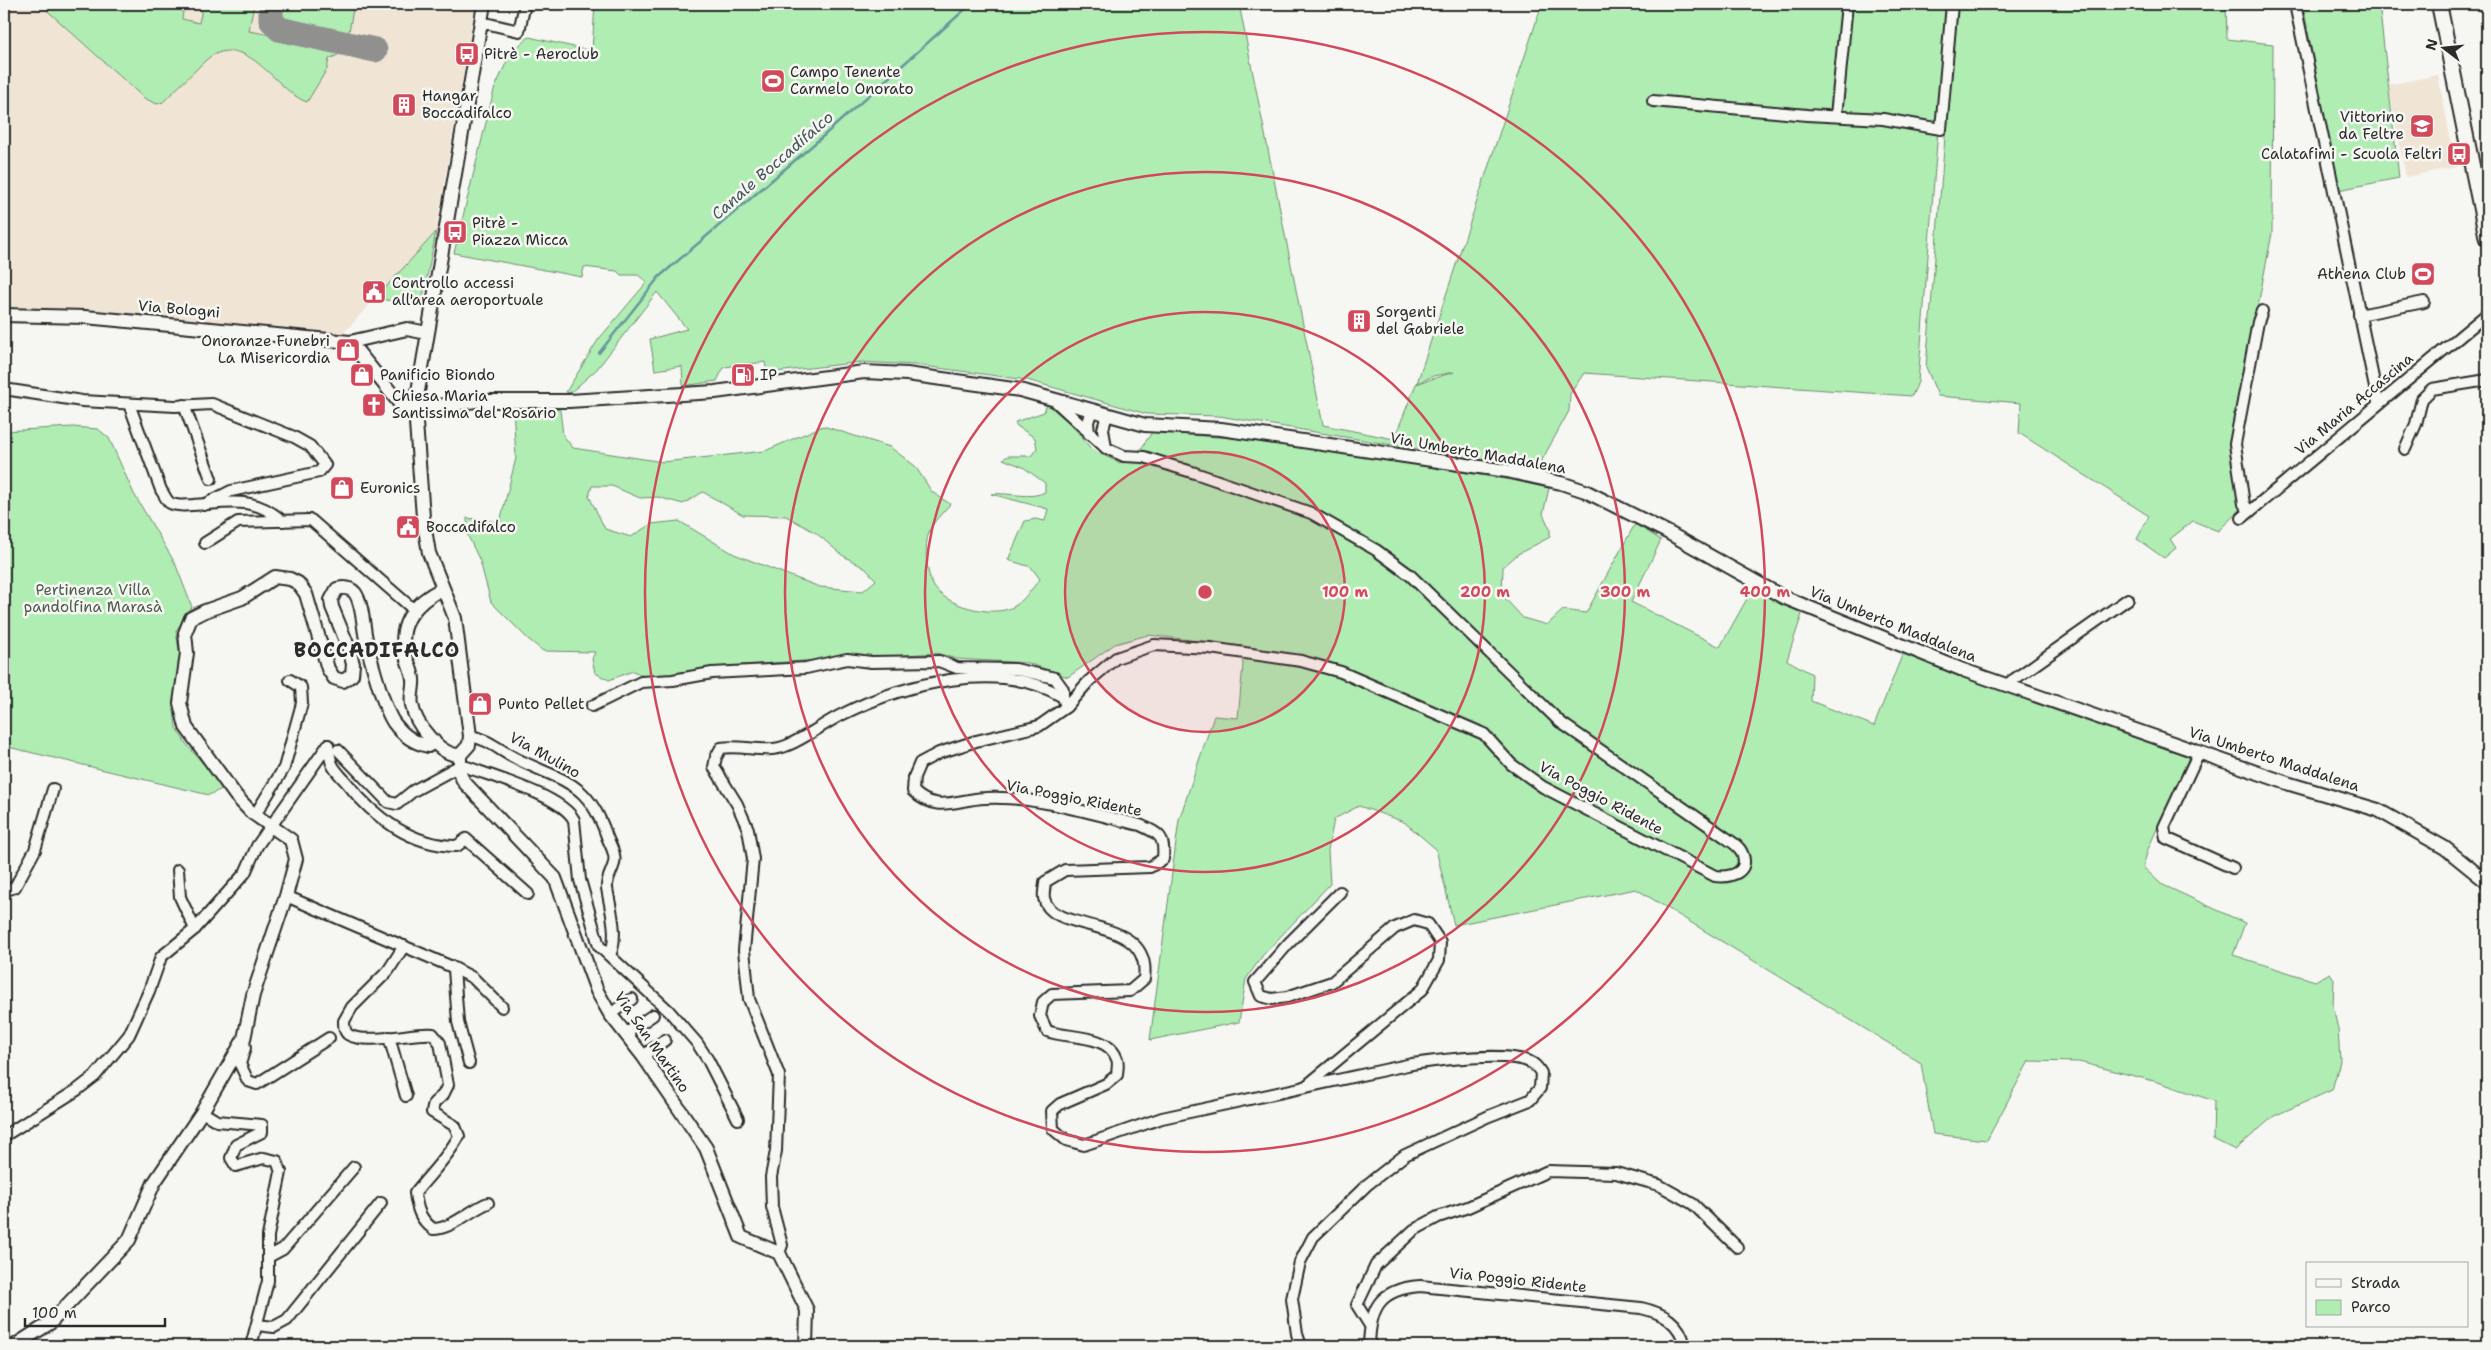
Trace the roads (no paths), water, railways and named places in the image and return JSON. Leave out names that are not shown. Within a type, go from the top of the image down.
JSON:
[{"type":"main road","points":[[2439,4],[2487,239]]},
{"type":"street","points":[[338,750],[388,802],[397,804],[412,791],[460,760],[469,745],[470,736],[455,618],[429,553],[423,517],[415,409],[484,4]]},
{"type":"street","points":[[481,22],[518,31],[525,4]]},
{"type":"street","points":[[1836,116],[1847,4]]},
{"type":"street","points":[[1653,101],[1883,119],[1942,129],[1952,4]]},
{"type":"street","points":[[2295,4],[2358,315],[2378,402]]},
{"type":"street","points":[[2358,315],[2424,302]]},
{"type":"street","name":"Via Maria Accascina","points":[[2262,311],[2240,408],[2236,444],[2245,514],[2378,402],[2487,314]]},
{"type":"street","name":"Via Bologni","points":[[4,315],[85,317],[350,342],[407,330],[427,333]]},
{"type":"street","points":[[350,342],[401,405],[415,409]]},
{"type":"street","name":"Via Umberto Maddalena","points":[[415,409],[476,401],[569,401],[715,392],[864,372],[934,376],[1020,390],[1145,425],[1221,429],[1329,444],[1507,471],[1561,483],[1585,491],[1667,532],[1783,597],[1963,670],[2290,784],[2378,810],[2445,848],[2487,882]]},
{"type":"street","points":[[2405,449],[2416,424],[2422,399],[2432,389],[2487,380]]},
{"type":"street","points":[[4,389],[82,402],[212,404],[252,419],[310,446],[325,464],[320,472],[231,491],[204,504]]},
{"type":"street","name":"Via Poggio Ridente","points":[[1052,398],[1106,448],[1124,456],[1144,457],[1195,473],[1311,513],[1376,550],[1410,575],[1560,722],[1725,837],[1740,849],[1744,861],[1740,872],[1729,878],[1715,876],[1543,787],[1511,764],[1484,734],[1341,672],[1301,661],[1210,648],[1154,645],[1116,658],[1089,681],[1066,707],[1040,726],[976,741],[939,753],[920,763],[914,776],[913,791],[922,800],[935,805],[984,798],[1023,800],[1140,824],[1158,833],[1164,844],[1163,859],[1150,867],[1065,870],[1045,882],[1044,898],[1052,911],[1125,937],[1137,947],[1146,964],[1144,978],[1130,990],[1052,994],[1043,1002],[1040,1016],[1047,1030],[1059,1036],[1089,1039],[1108,1046],[1118,1060],[1117,1075],[1106,1084],[1060,1104],[1052,1111],[1053,1129],[1066,1140],[1084,1145],[1162,1118],[1412,1064],[1485,1058],[1514,1058],[1531,1062],[1536,1067],[1542,1078],[1540,1088],[1530,1100],[1433,1141],[1388,1167],[1313,1237],[1300,1262],[1292,1299],[1297,1334],[1302,1346]]},
{"type":"street","points":[[129,404],[161,490],[169,502],[179,506],[258,504],[269,509],[282,521]]},
{"type":"street","points":[[184,405],[211,479]]},
{"type":"street","points":[[1089,434],[1088,422],[1092,410]]},
{"type":"street","points":[[1106,448],[1103,429],[1107,415]]},
{"type":"street","points":[[205,543],[238,522],[311,520],[413,609]]},
{"type":"street","points":[[329,1038],[257,1084],[248,1081],[240,1064],[245,1048],[244,1040],[253,995],[286,896],[296,859],[290,840],[255,815],[236,796],[186,727],[180,703],[187,653],[185,633],[191,618],[242,598],[275,577],[290,578],[298,583],[306,594],[328,669],[338,681],[349,679],[352,675],[354,664],[331,600],[337,589],[348,588],[353,591],[359,602],[369,653],[392,720],[403,734],[421,744],[428,746],[434,741]]},
{"type":"street","points":[[442,589],[427,596],[413,609],[406,623],[403,637],[404,651],[413,678],[411,703],[417,720],[434,741],[468,767],[547,797],[570,813],[574,820],[580,880],[588,902],[599,946],[669,1011],[697,1043],[713,1068],[738,1119]]},
{"type":"street","points":[[2006,685],[2128,599]]},
{"type":"street","points":[[592,706],[641,682],[673,680],[712,673],[806,668],[847,659],[871,662],[939,661],[957,668],[1015,669],[1055,678],[1063,689],[1066,707]]},
{"type":"street","points":[[806,1346],[806,1310],[779,1253],[782,1245],[772,1206],[771,1177],[776,1151],[779,1075],[749,999],[744,950],[753,859],[748,829],[737,804],[714,767],[716,757],[721,748],[734,746],[765,750],[787,746],[841,715],[879,699],[908,688],[946,680],[1019,679],[1046,686],[1063,697]]},
{"type":"street","points":[[255,815],[284,768],[302,703],[301,687],[290,680]]},
{"type":"street","name":"Via Mulino","points":[[470,736],[482,738],[515,758],[553,774],[573,786],[592,802],[614,853],[615,864],[606,882],[614,945],[610,955]]},
{"type":"street","points":[[4,1136],[77,1090],[95,1076],[129,1035],[162,957],[195,929],[245,872],[257,846],[328,745],[332,765],[361,801],[377,815],[399,830],[432,842],[457,846],[466,839],[528,894]]},
{"type":"street","points":[[2200,752],[2164,827],[2166,838],[2233,868]]},
{"type":"street","name":"Via San Martino","points":[[460,760],[464,782],[555,878],[597,991],[610,1014],[643,1056],[706,1148],[741,1238],[779,1253]]},
{"type":"street","points":[[4,891],[15,886],[35,850],[53,789]]},
{"type":"street","points":[[178,870],[180,898],[195,929]]},
{"type":"street","points":[[1304,1088],[1422,990],[1439,960],[1440,942],[1428,924],[1414,920],[1395,928],[1332,982],[1272,999],[1261,996],[1255,982],[1288,944],[1340,892]]},
{"type":"street","points":[[286,896],[404,946],[473,978],[502,1007]]},
{"type":"street","points":[[404,946],[388,971],[352,1007],[344,1021],[345,1030],[350,1036],[364,1038],[424,1033],[433,1034],[440,1043],[448,1085],[443,1095],[434,1103],[432,1112],[455,1126],[460,1136],[452,1151],[440,1162],[415,1193],[417,1209],[425,1222],[433,1229],[441,1229],[474,1208],[488,1203]]},
{"type":"street","points":[[454,969],[458,1022],[469,1064]]},
{"type":"street","points":[[610,1014],[632,999]]},
{"type":"street","points":[[625,1034],[653,1014]]},
{"type":"street","points":[[389,1037],[406,1096]]},
{"type":"street","points":[[14,1346],[50,1323],[129,1240],[154,1182],[202,1112],[244,1040]]},
{"type":"street","points":[[643,1056],[665,1040]]},
{"type":"street","points":[[202,1112],[217,1121],[236,1124],[251,1122],[262,1125],[262,1132],[236,1145],[231,1158],[236,1166],[264,1158],[277,1161],[281,1172],[268,1236],[268,1281],[251,1346]]},
{"type":"street","points":[[268,1257],[283,1250],[354,1167]]},
{"type":"street","points":[[1369,1324],[1357,1305],[1376,1265],[1397,1244],[1414,1230],[1438,1217],[1468,1207],[1548,1171],[1616,1173],[1659,1186],[1693,1204],[1737,1247]]},
{"type":"street","points":[[256,1325],[274,1327],[287,1320],[381,1203]]},
{"type":"street","name":"Via Poggio Ridente","points":[[1369,1346],[1369,1324],[1382,1301],[1394,1291],[1407,1287],[1440,1287],[1631,1307],[1658,1312],[1674,1323],[1680,1331],[1685,1346]]},
{"type":"waterway","name":"Canale Boccadifalco","points":[[599,353],[659,277],[821,138],[971,4]]},
{"type":"place","name":"Pitrè - Aeroclub","points":[[467,54]]},
{"type":"place","name":"Campo Tenente Carmelo Onorato","points":[[773,81]]},
{"type":"place","name":"Hangar Boccadifalco","points":[[404,105]]},
{"type":"place","name":"Vittorino da Feltre","points":[[2422,126]]},
{"type":"place","name":"Calatafimi - Scuola Feltri","points":[[2459,154]]},
{"type":"place","name":"Pitrè - Piazza Micca","points":[[455,232]]},
{"type":"place","name":"Athena Club","points":[[2423,274]]},
{"type":"place","name":"Controllo accessi all'area aeroportuale","points":[[374,292]]},
{"type":"place","name":"Sorgenti del Gabriele","points":[[1359,321]]},
{"type":"place","name":"Onoranze Funebri La Misericordia","points":[[348,350]]},
{"type":"place","name":"Panificio Biondo","points":[[362,375]]},
{"type":"place","name":"IP","points":[[743,375]]},
{"type":"place","name":"Chiesa Maria Santissima del Rosario","points":[[374,405]]},
{"type":"place","name":"Euronics","points":[[342,488]]},
{"type":"place","name":"Boccadifalco","points":[[408,527]]},
{"type":"place","name":"Punto Pellet","points":[[480,704]]},
{"type":"district","name":"BOCCADIFALCO","points":[[377,650]]},
{"type":"park label","name":"Pertinenza Villa pandolfina Marasà","points":[[93,598]]}]
